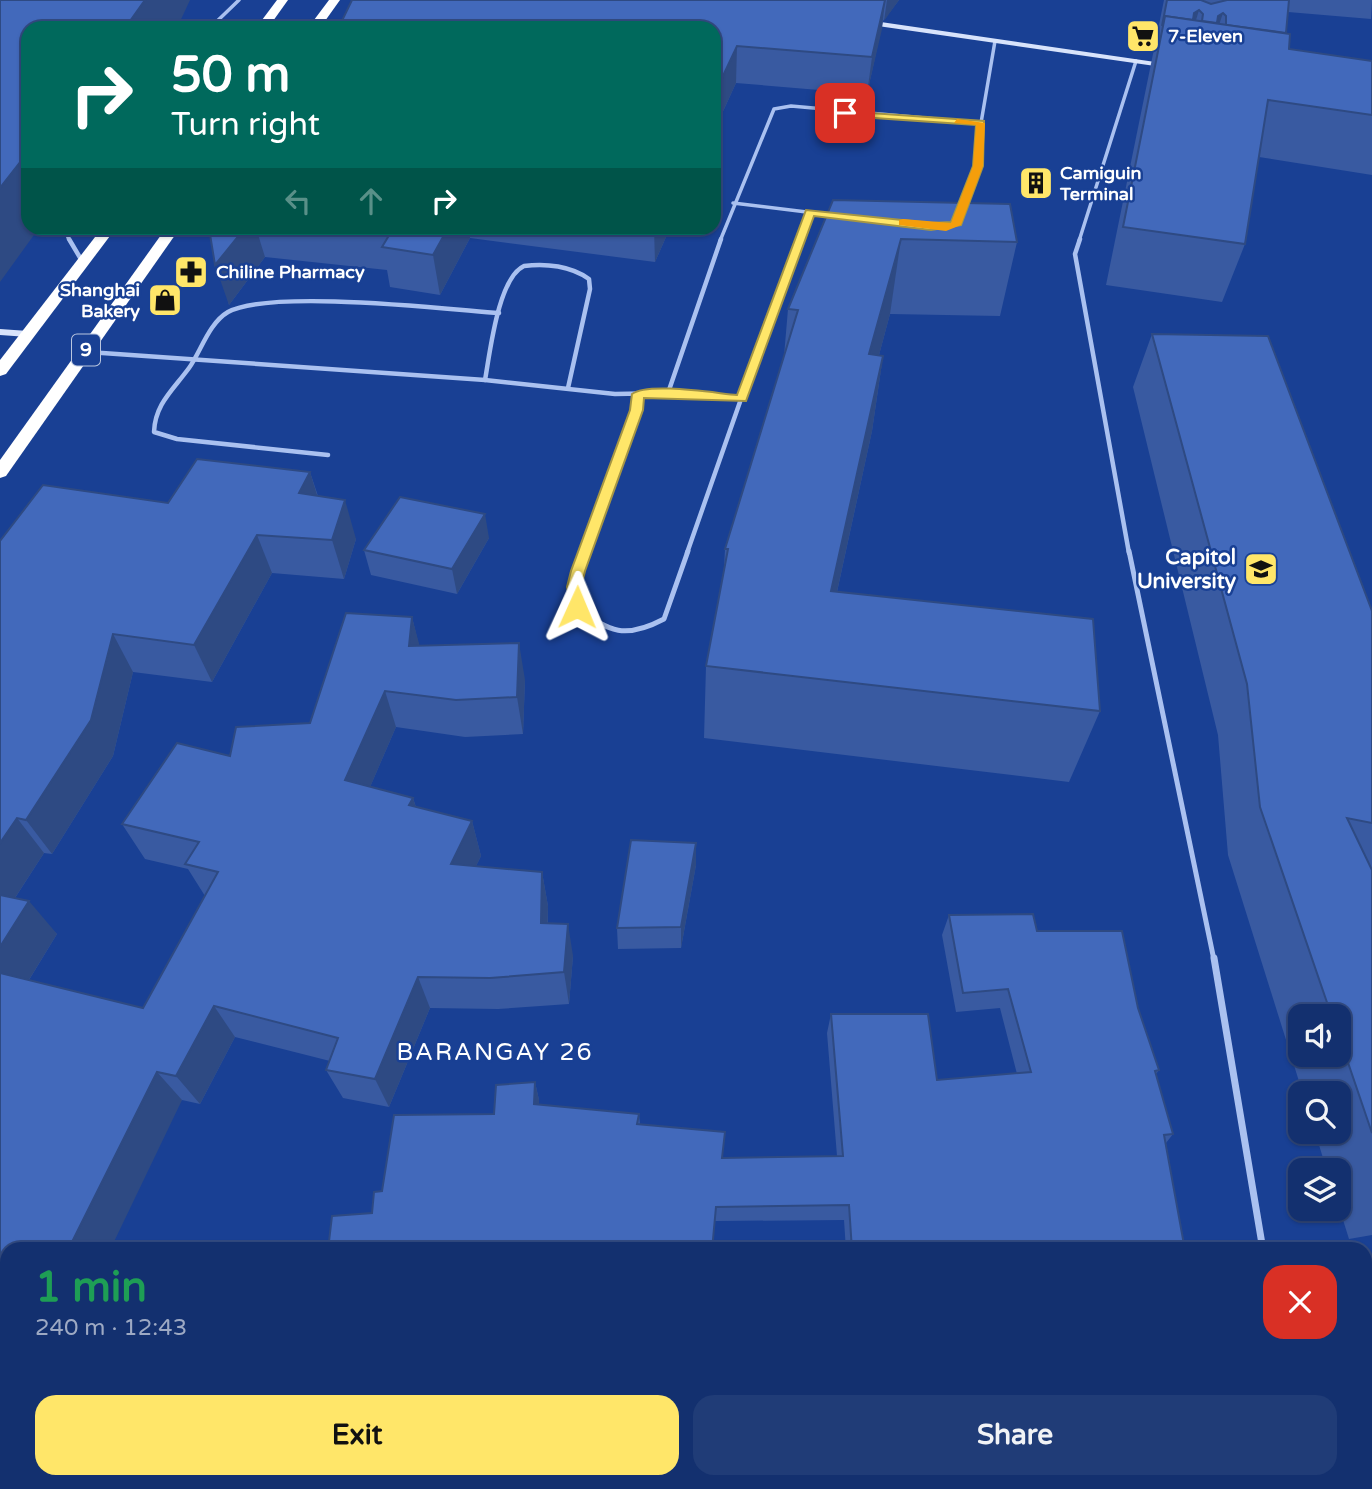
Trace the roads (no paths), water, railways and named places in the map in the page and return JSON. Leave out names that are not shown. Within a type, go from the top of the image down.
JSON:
[{"type":"highway","points":[[266,21],[283,0]]},
{"type":"highway","points":[[319,21],[335,0]]},
{"type":"highway","points":[[0,370],[104,235]]},
{"type":"highway","name":"9","points":[[0,472],[168,235]]},
{"type":"main road","points":[[857,20],[1174,67]]},
{"type":"main road","points":[[0,332],[28,334]]},
{"type":"lane","points":[[217,21],[239,0]]},
{"type":"lane","points":[[960,213],[978,166],[981,123],[995,41]]},
{"type":"lane","points":[[1136,61],[1075,254],[1119,505],[1220,989],[1262,1242]]},
{"type":"lane","points":[[668,393],[733,203],[774,109],[782,106],[981,123]]},
{"type":"lane","points":[[733,203],[834,215]]},
{"type":"lane","points":[[638,394],[636,410],[574,587],[577,607],[597,624],[622,634],[643,632],[664,619],[810,212]]},
{"type":"lane","points":[[67,235],[82,263]]},
{"type":"lane","points":[[485,380],[499,313],[512,277],[518,269],[528,265],[579,271],[589,279],[590,289],[568,388]]},
{"type":"lane","points":[[328,455],[177,439],[153,432],[153,413],[195,360],[219,319],[230,310],[248,304],[301,302],[499,313]]},
{"type":"lane","points":[[85,352],[485,380],[638,394],[668,393],[741,399]]},
{"type":"place","name":"7-Eleven","points":[[1143,36]]},
{"type":"place","name":"Camiguin Terminal","points":[[1036,183]]},
{"type":"place","name":"Chiline Pharmacy","points":[[191,272]]},
{"type":"place","name":"Shanghai Bakery","points":[[165,300]]},
{"type":"place","name":"Capitol University","points":[[1261,569]]},
{"type":"district","name":"BARANGAY 26","points":[[495,1052]]}]
